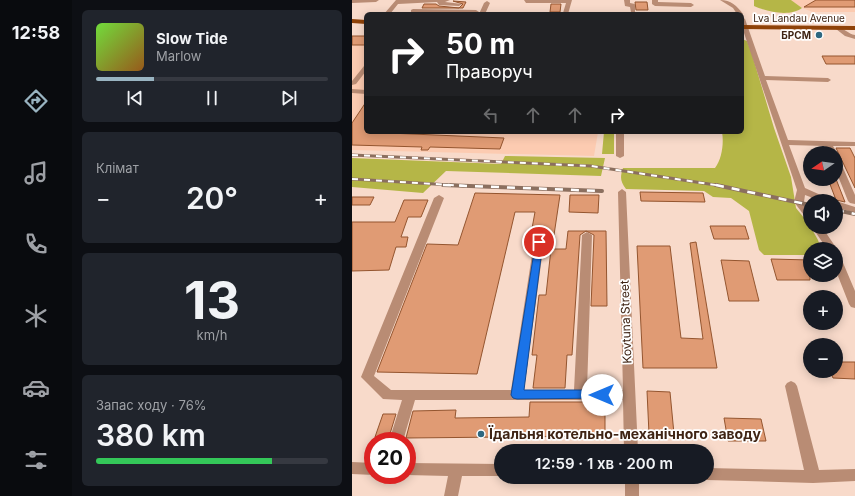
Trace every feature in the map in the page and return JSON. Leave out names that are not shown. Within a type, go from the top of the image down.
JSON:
[{"type":"main road","points":[[352,22],[364,22]]},
{"type":"main road","name":"Lva Landau Avenue","points":[[744,24],[855,23]]},
{"type":"main road","name":"Lva Landau Avenue","points":[[744,24],[855,28]]},
{"type":"main road","points":[[352,26],[364,26]]},
{"type":"street","points":[[352,1],[376,0]]},
{"type":"street","points":[[389,12],[398,1],[446,0]]},
{"type":"street","points":[[526,1],[568,0],[566,12]]},
{"type":"street","points":[[627,0],[627,5],[633,5],[633,11]]},
{"type":"street","points":[[655,0],[655,4],[690,5]]},
{"type":"street","points":[[723,0],[735,7],[739,12]]},
{"type":"street","points":[[420,1],[413,11],[476,12]]},
{"type":"street","points":[[435,1],[440,4],[459,4]]},
{"type":"street","points":[[482,12],[487,3]]},
{"type":"street","points":[[468,7],[476,12]]},
{"type":"street","points":[[744,27],[801,190],[799,202],[803,207]]},
{"type":"street","points":[[838,28],[847,35],[855,37]]},
{"type":"street","points":[[353,84],[364,70]]},
{"type":"street","points":[[763,78],[828,80]]},
{"type":"street","points":[[352,91],[364,92]]},
{"type":"street","points":[[620,134],[620,156]]},
{"type":"street","points":[[784,142],[854,145]]},
{"type":"street","points":[[843,177],[853,201],[855,201]]},
{"type":"street","points":[[801,190],[811,194]]},
{"type":"street","name":"Kovtuna Street","points":[[622,192],[631,444]]},
{"type":"street","points":[[439,198],[367,377],[388,395],[629,395]]},
{"type":"street","points":[[843,206],[855,210]]},
{"type":"street","points":[[580,395],[587,235]]},
{"type":"street","points":[[517,395],[539,242]]},
{"type":"street","points":[[843,275],[855,304]]},
{"type":"street","points":[[791,386],[813,477]]},
{"type":"street","points":[[399,432],[410,395]]},
{"type":"street","points":[[352,468],[364,468]]},
{"type":"street","points":[[416,469],[494,470]]},
{"type":"street","points":[[451,496],[456,470]]},
{"type":"street","points":[[714,474],[813,477],[855,475]]},
{"type":"street","points":[[632,484],[632,496]]},
{"type":"shaded area","points":[[754,0],[791,0],[802,8],[797,11],[785,13],[772,12],[754,6]]},
{"type":"shaded area","points":[[791,0],[855,0],[855,12],[813,12],[802,8]]},
{"type":"shaded area","points":[[352,39],[364,39],[364,134],[598,134],[594,156],[352,150]]},
{"type":"shaded area","points":[[744,40],[747,41],[751,51],[774,128],[791,177],[796,208],[803,217],[803,234],[815,234],[819,242],[803,242],[803,255],[764,255],[759,250],[749,211],[731,198],[713,197],[704,191],[626,189],[622,181],[621,176],[623,168],[715,168],[722,151],[722,134],[744,134]]},
{"type":"shaded area","points":[[604,134],[614,134],[614,154],[602,154]]},
{"type":"shaded area","points":[[505,156],[605,158],[601,176],[446,171],[423,193],[352,187],[352,158],[501,164]]},
{"type":"building","points":[[816,0],[855,0],[855,7],[804,7]]},
{"type":"building","points":[[453,1],[466,2],[463,8],[459,8],[463,4]]},
{"type":"building","points":[[635,2],[647,2],[648,10],[636,10]]},
{"type":"building","points":[[424,4],[436,4],[439,6],[459,8],[422,8]]},
{"type":"building","points":[[551,4],[561,4],[560,12],[550,12]]},
{"type":"building","points":[[352,36],[364,36],[364,45],[352,45]]},
{"type":"building","points":[[822,56],[855,56],[855,64],[826,64]]},
{"type":"building","points":[[364,105],[364,134],[412,134],[504,138],[500,149],[430,147],[428,150],[421,150],[422,147],[352,145],[352,123]]},
{"type":"building","points":[[843,148],[850,148],[855,158],[855,188],[843,163]]},
{"type":"building","points":[[831,186],[839,186],[842,194],[834,194]]},
{"type":"building","points":[[640,192],[703,193],[705,202],[641,201]]},
{"type":"building","points":[[475,193],[560,195],[554,235],[531,234],[535,212],[515,212],[477,374],[377,372],[427,244],[458,245]]},
{"type":"building","points":[[570,195],[599,195],[598,213],[569,212]]},
{"type":"building","points":[[352,197],[374,197],[370,205],[352,205]]},
{"type":"building","points":[[404,200],[428,200],[421,217],[408,217],[401,237],[408,237],[406,247],[396,247],[389,270],[352,271],[352,222],[395,222]]},
{"type":"building","points":[[710,226],[745,226],[749,239],[714,239]]},
{"type":"building","points":[[568,231],[586,231],[580,235],[572,355],[567,355],[565,388],[533,388],[537,355],[532,355],[539,295],[546,295],[551,249],[566,249]]},
{"type":"building","points":[[586,231],[606,231],[607,306],[591,306],[594,235]]},
{"type":"building","points":[[696,242],[717,368],[643,368],[637,246],[670,246],[681,338],[703,339],[690,243]]},
{"type":"building","points":[[771,259],[803,260],[803,280],[777,280]]},
{"type":"building","points":[[721,260],[749,261],[759,301],[729,301]]},
{"type":"building","points":[[843,362],[855,362],[855,379],[833,378],[843,378]]},
{"type":"building","points":[[647,391],[670,392],[674,434],[649,434]]},
{"type":"building","points":[[530,402],[605,402],[605,436],[416,438],[416,432],[408,432],[413,411],[456,410],[455,418],[529,417]]},
{"type":"building","points":[[383,414],[396,414],[391,432],[377,432]]},
{"type":"building","points":[[724,418],[761,419],[766,441],[728,441]]},
{"type":"railway","points":[[352,155],[591,166],[717,185]]},
{"type":"railway","points":[[352,179],[463,186]]},
{"type":"railway","points":[[443,185],[463,186]]},
{"type":"railway","points":[[717,185],[722,186]]},
{"type":"railway","points":[[717,185],[803,204]]},
{"type":"railway","points":[[463,186],[602,191]]},
{"type":"railway","points":[[463,186],[467,186]]},
{"type":"railway","points":[[843,211],[855,214]]},
{"type":"place","name":"БРСМ","points":[[819,35]]},
{"type":"place","name":"Їдальня котельно-механічного заводу","points":[[481,434]]},
{"type":"route","points":[[539,242],[517,395],[602,395]]}]
